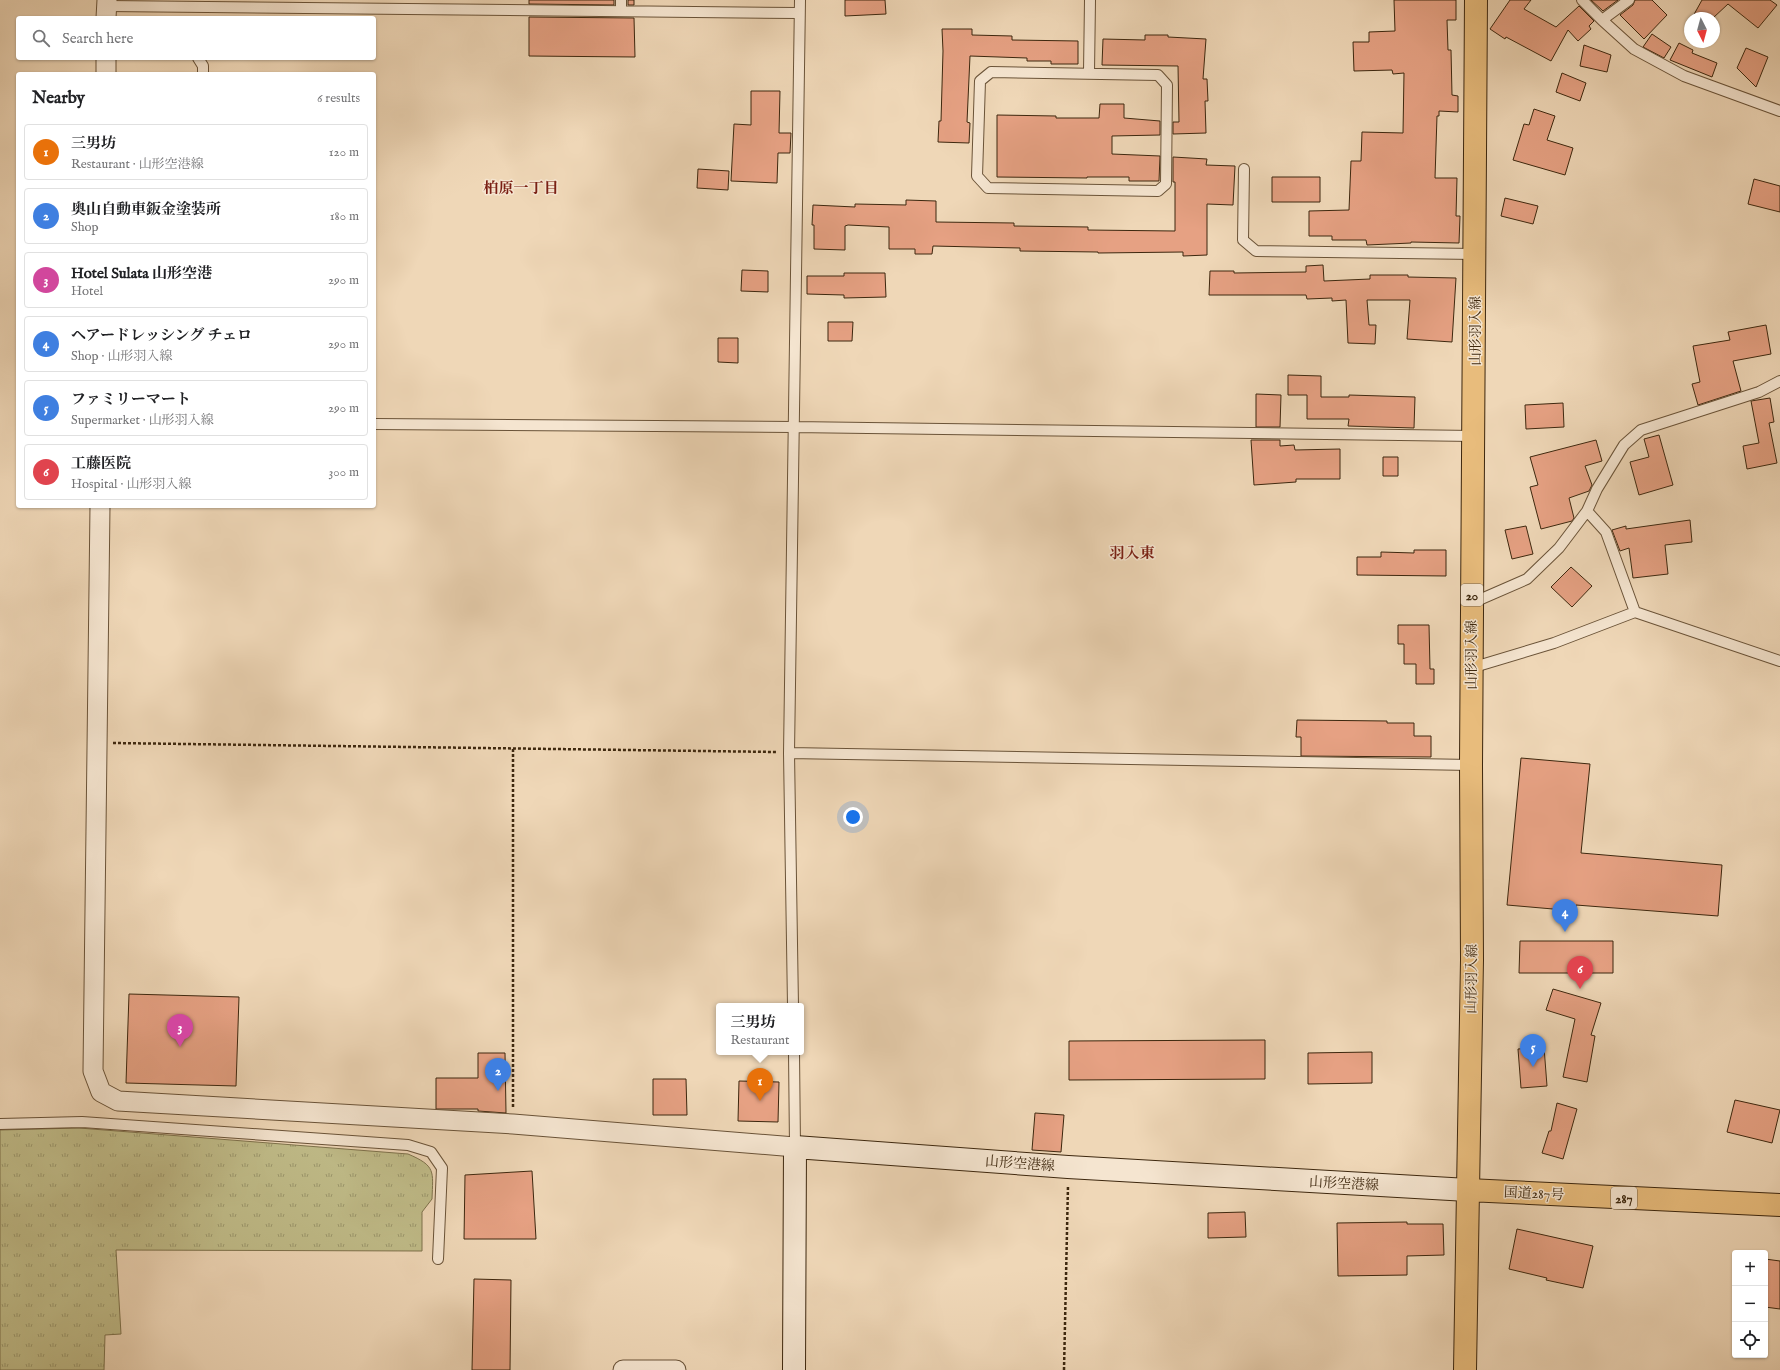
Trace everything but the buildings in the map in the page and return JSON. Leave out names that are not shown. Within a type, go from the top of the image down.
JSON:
[{"type":"main road","name":"山形羽入線","points":[[1468,1190],[1472,960],[1470,765],[1474,436],[1476,0]]},
{"type":"main road","name":"山形空港線","points":[[795,1147],[1068,1167],[1468,1190]]},
{"type":"main road","points":[[794,1370],[795,1147]]},
{"type":"main road","name":"国道287号","points":[[1468,1190],[1780,1205]]},
{"type":"main road","points":[[1465,1370],[1468,1190]]},
{"type":"street","points":[[106,60],[106,72]]},
{"type":"street","points":[[100,508],[93,1071],[101,1092],[118,1101],[513,1124],[795,1147]]},
{"type":"street","points":[[623,1370],[676,1370]]},
{"type":"lane","points":[[621,0],[621,11]]},
{"type":"lane","points":[[793,1003],[788,753],[800,0]]},
{"type":"lane","points":[[1089,72],[1090,0]]},
{"type":"lane","points":[[1582,0],[1634,49],[1684,76],[1780,111]]},
{"type":"lane","points":[[1602,20],[1629,0]]},
{"type":"lane","points":[[107,8],[450,5],[621,11],[800,13]]},
{"type":"lane","points":[[199,60],[203,66],[203,72]]},
{"type":"lane","points":[[991,72],[1089,72],[1158,75],[1167,85],[1166,184],[1158,191],[988,188],[977,176],[980,81],[991,72]]},
{"type":"lane","points":[[1244,168],[1243,240],[1256,251],[1475,254]]},
{"type":"lane","points":[[1472,603],[1527,579],[1559,548],[1587,511],[1597,489],[1624,445],[1641,430],[1759,392],[1780,381]]},
{"type":"lane","points":[[376,424],[793,427],[1474,436]]},
{"type":"lane","points":[[1587,511],[1606,532],[1635,612]]},
{"type":"lane","points":[[1471,668],[1554,643],[1635,612],[1780,661]]},
{"type":"lane","points":[[788,753],[1470,765]]},
{"type":"lane","points":[[794,1055],[795,1147]]},
{"type":"lane","points":[[0,1124],[82,1122],[408,1145],[432,1152],[442,1168],[438,1259]]},
{"type":"path","points":[[96,743],[788,753]]},
{"type":"path","points":[[513,749],[513,1124]]},
{"type":"path","points":[[1064,1370],[1068,1167]]},
{"type":"green space","points":[[79,1128],[408,1154],[424,1162],[428,1166],[431,1170],[433,1182],[432,1199],[422,1212],[422,1251],[116,1250],[121,1334],[105,1335],[104,1370],[0,1370],[0,1130]]},
{"type":"place","name":"ヘアードレッシング チェロ","points":[[1565,932]]},
{"type":"place","name":"工藤医院","points":[[1580,989]]},
{"type":"place","name":"Hotel Sulata 山形空港","points":[[180,1047]]},
{"type":"place","name":"ファミリーマート","points":[[1533,1067]]},
{"type":"place","name":"奥山自動車鈑金塗装所","points":[[498,1091]]},
{"type":"place","name":"三男坊","points":[[760,1101]]},
{"type":"district","name":"柏原一丁目","points":[[521,188]]},
{"type":"district","name":"羽入東","points":[[1132,553]]}]
